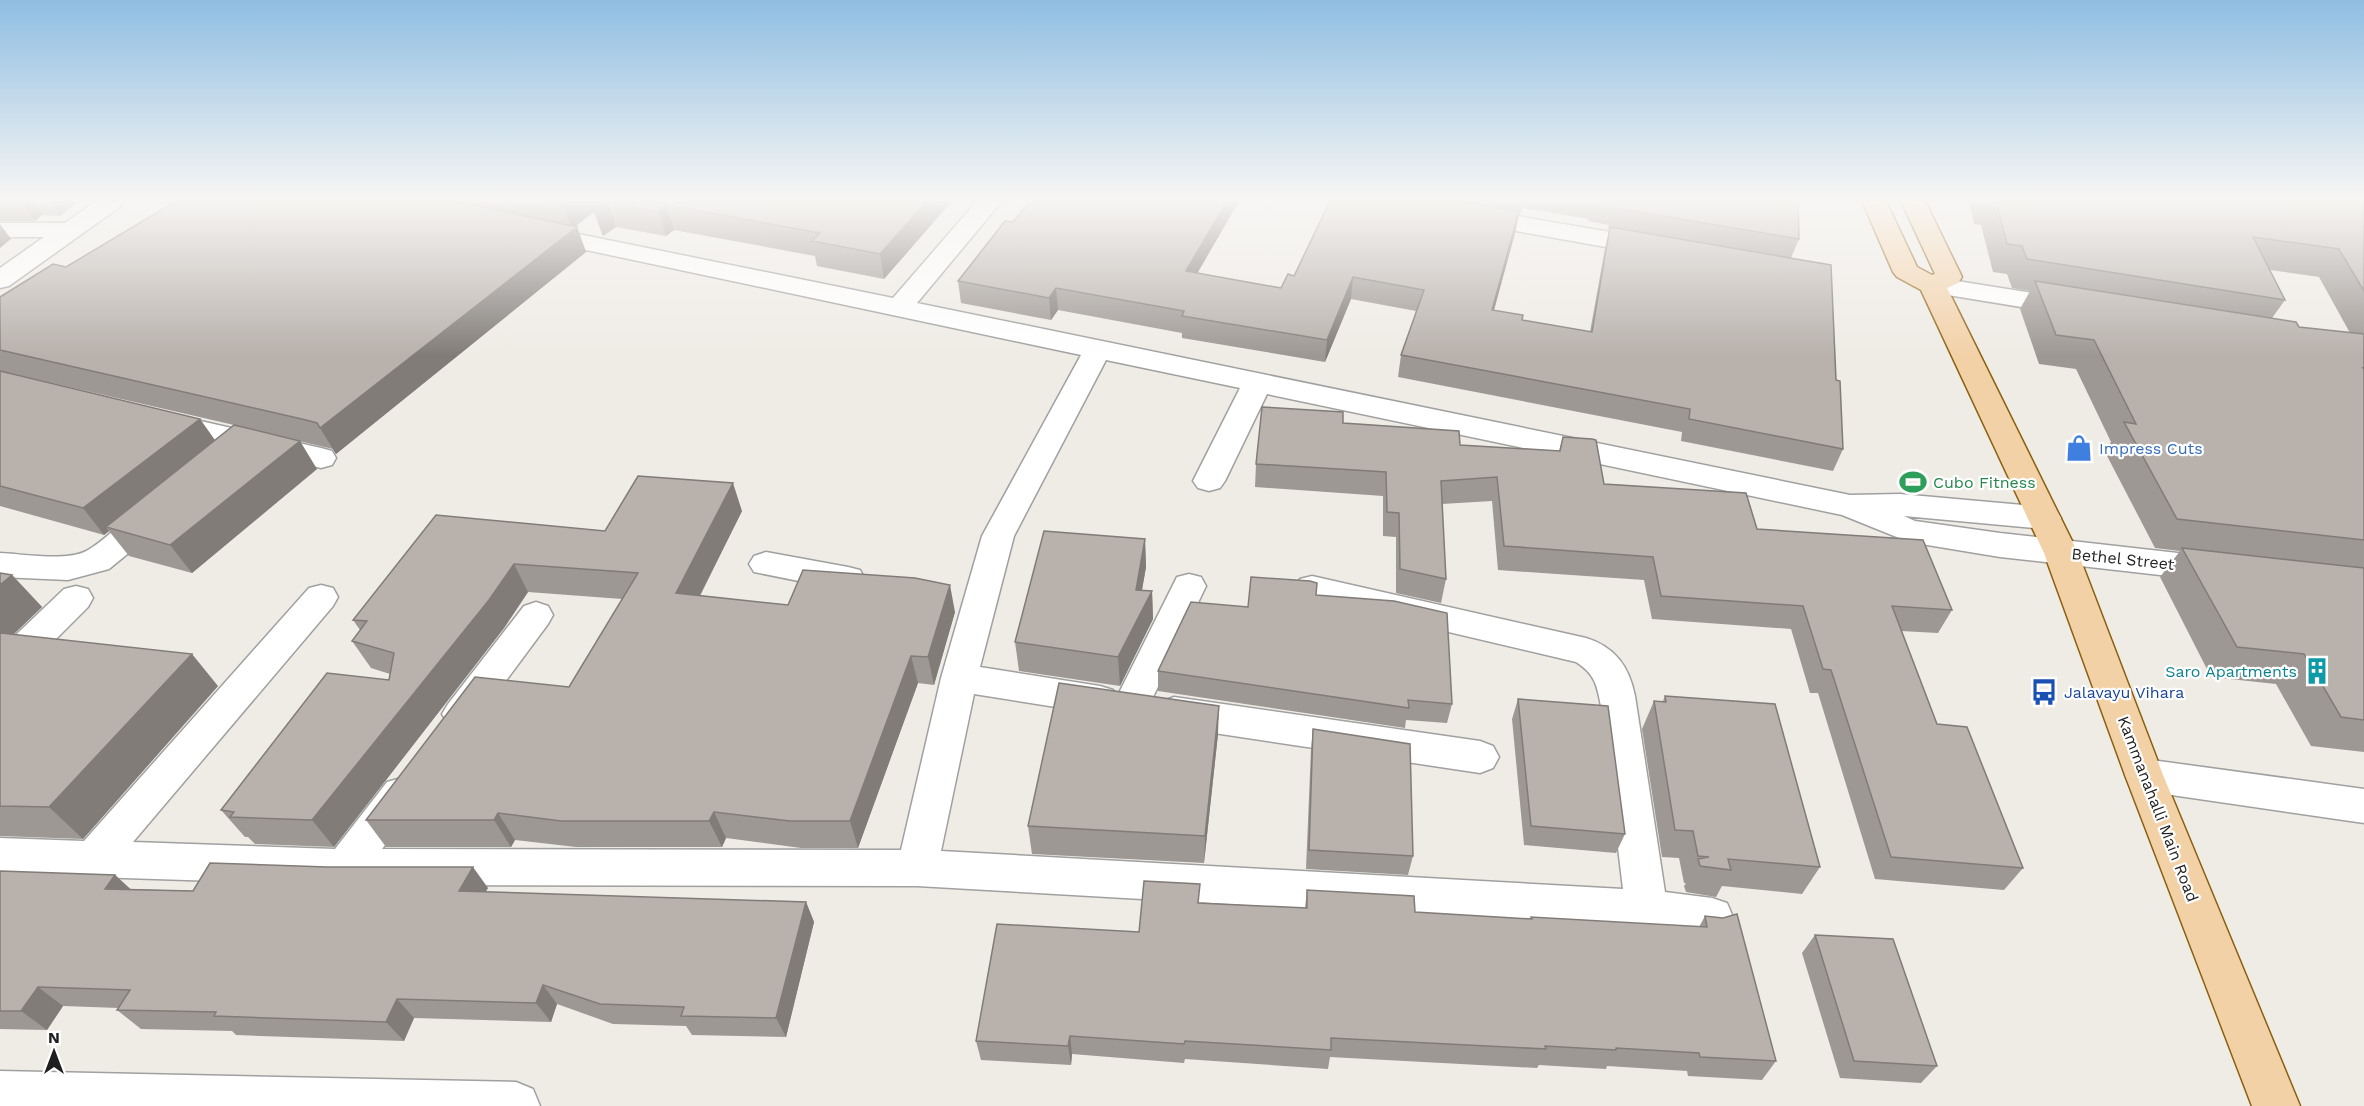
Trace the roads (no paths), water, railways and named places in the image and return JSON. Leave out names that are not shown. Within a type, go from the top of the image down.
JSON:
[{"type":"main road","points":[[1897,253],[1906,272],[1932,285],[1949,277],[1937,253]]},
{"type":"main road","name":"Kammanahalli Main Road","points":[[1932,285],[2061,553],[2144,775],[2276,1106]]},
{"type":"street","points":[[0,280],[40,253]]},
{"type":"street","points":[[637,253],[1850,506],[1900,505],[2045,518]]},
{"type":"street","points":[[898,308],[946,253]]},
{"type":"street","points":[[1932,285],[2096,312]]},
{"type":"street","points":[[917,868],[959,678],[998,536],[1097,350]]},
{"type":"street","points":[[1209,481],[1257,384]]},
{"type":"street","points":[[134,414],[321,458]]},
{"type":"street","points":[[218,464],[246,441]]},
{"type":"street","points":[[0,565],[68,568],[97,561],[172,501]]},
{"type":"street","name":"Bethel Street","points":[[1850,506],[1909,531],[2061,553],[2248,573]]},
{"type":"street","points":[[766,564],[879,584]]},
{"type":"street","points":[[1131,706],[1189,586]]},
{"type":"street","points":[[1312,588],[1576,648],[1603,661],[1613,677],[1619,706],[1646,909]]},
{"type":"street","points":[[946,596],[980,602]]},
{"type":"street","points":[[94,859],[321,597]]},
{"type":"street","points":[[0,672],[76,598]]},
{"type":"street","points":[[345,867],[536,615]]},
{"type":"street","points":[[959,678],[1131,706],[1480,757]]},
{"type":"street","points":[[2144,775],[2364,807]]},
{"type":"street","points":[[0,856],[345,867],[917,868],[1646,909],[1713,917]]},
{"type":"street","points":[[0,1094],[516,1106]]},
{"type":"place","name":"Impress Cuts","points":[[2079,448]]},
{"type":"place","name":"Cubo Fitness","points":[[1913,482]]},
{"type":"place","name":"Saro Apartments","points":[[2317,671]]},
{"type":"place","name":"Jalavayu Vihara","points":[[2044,692]]}]
